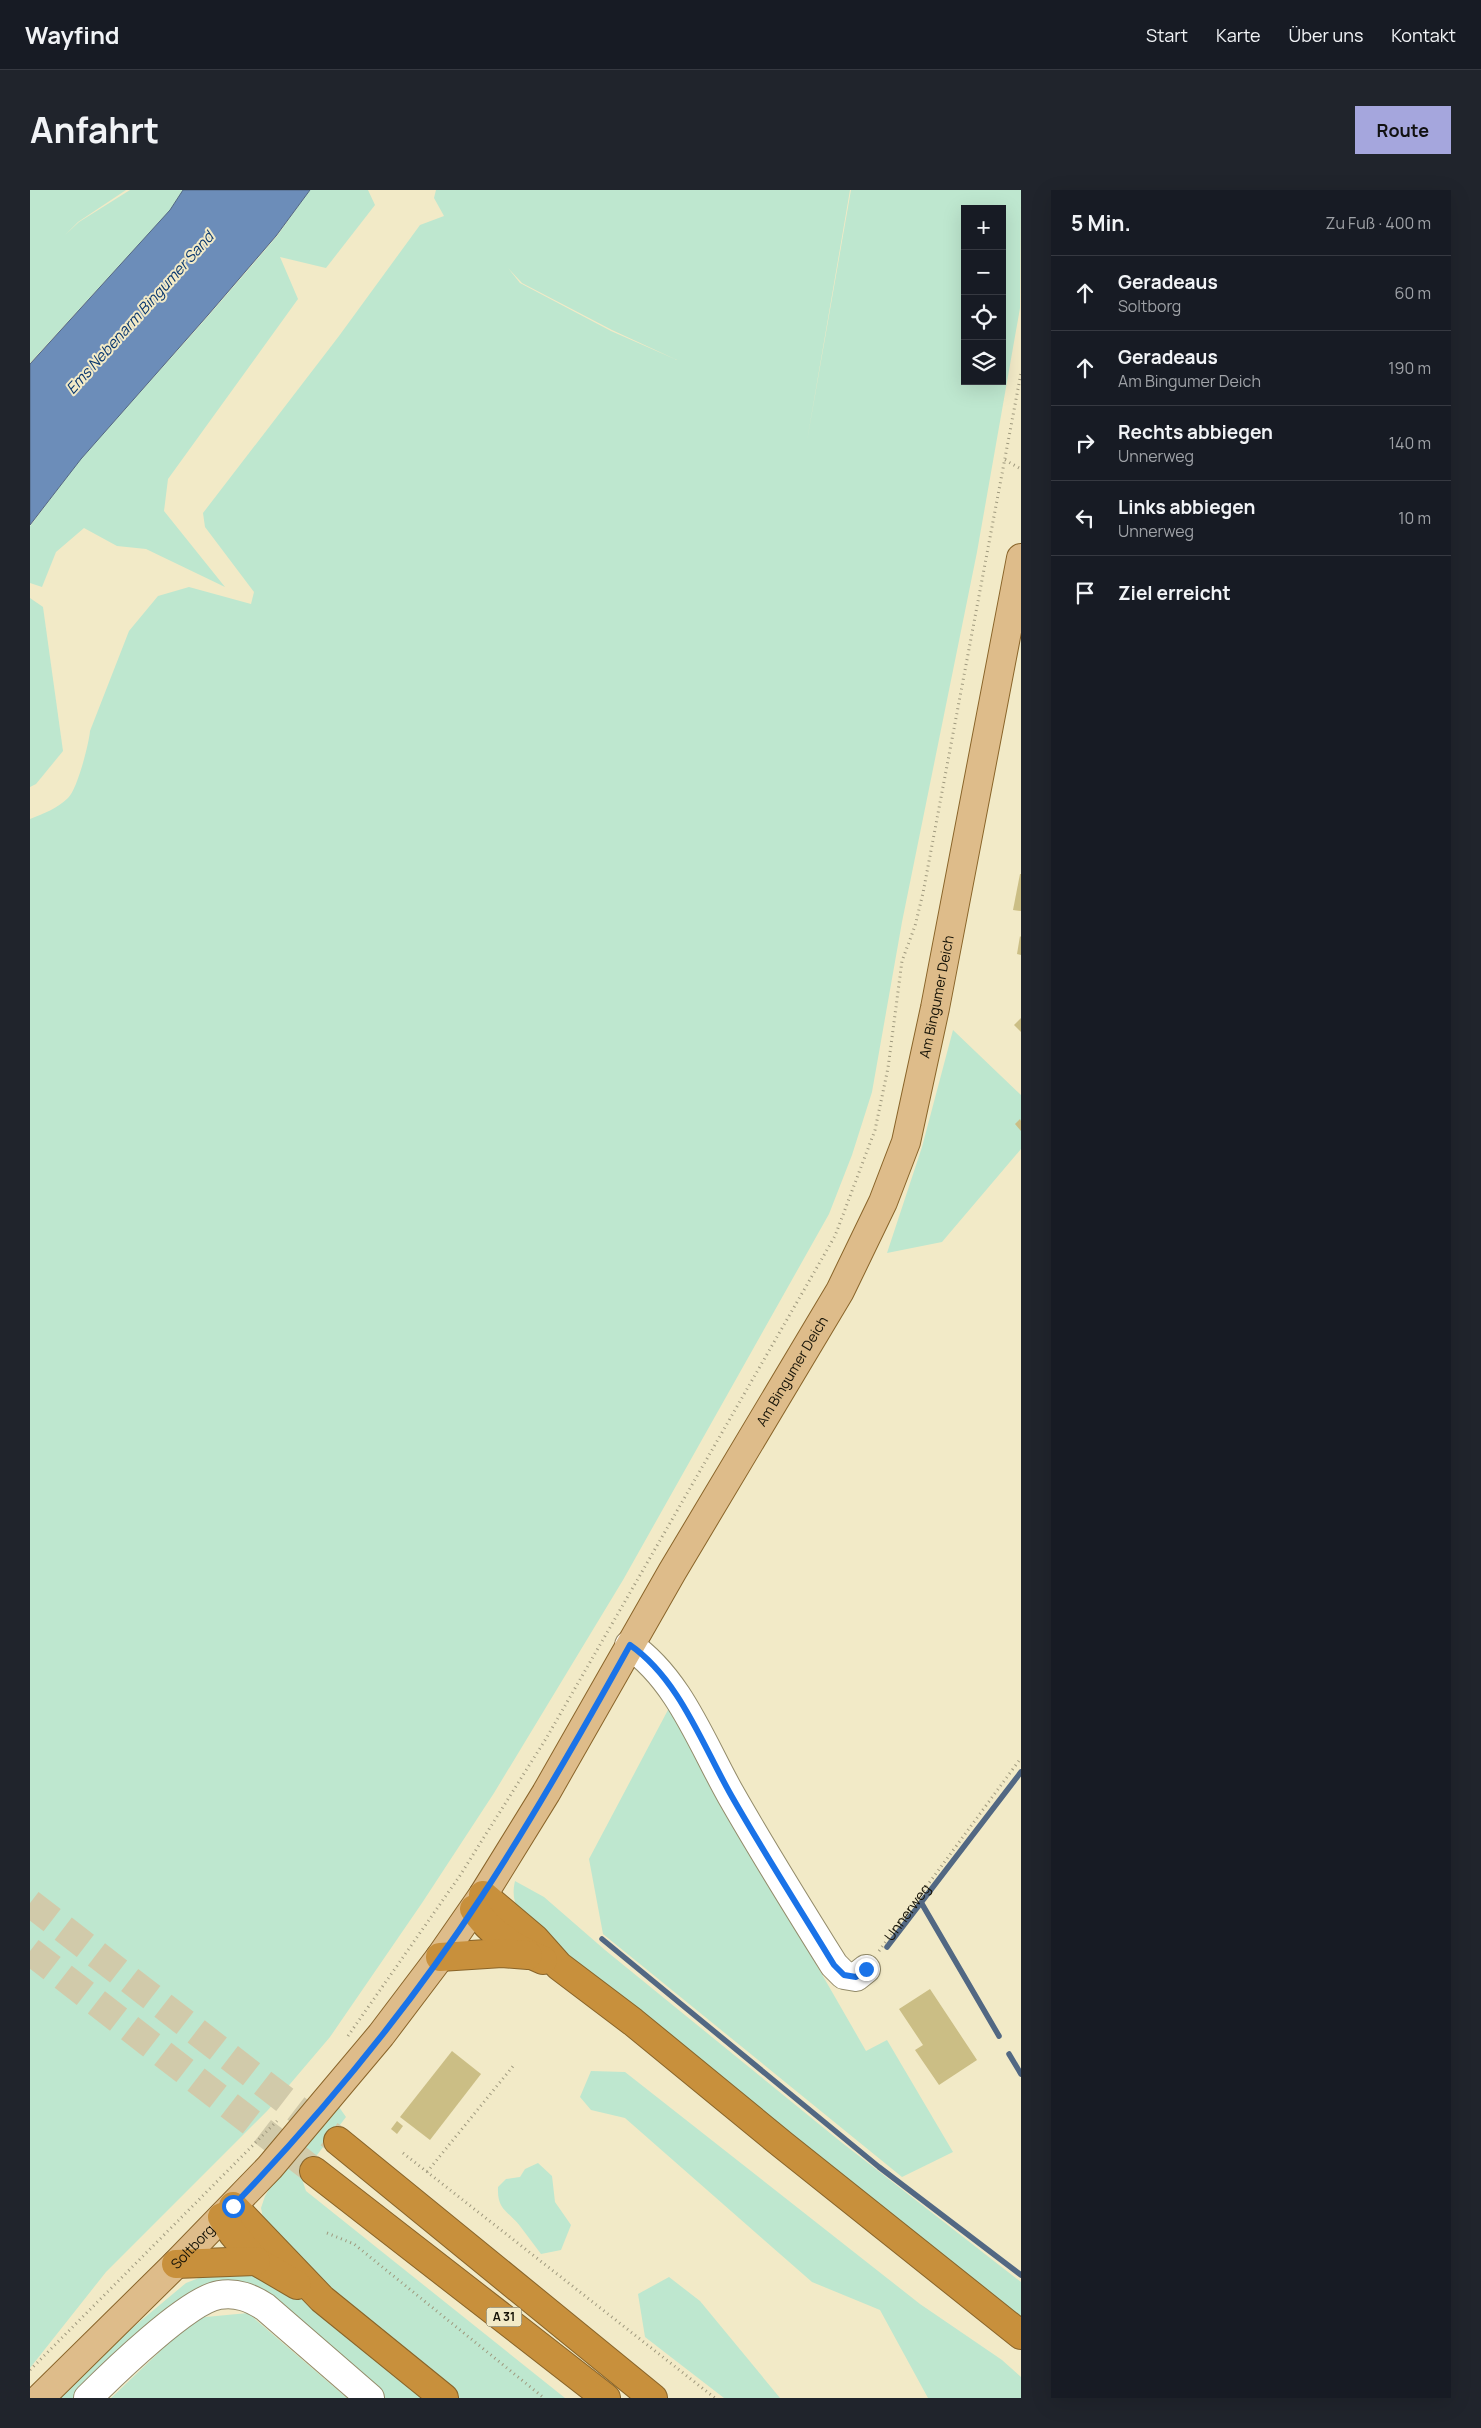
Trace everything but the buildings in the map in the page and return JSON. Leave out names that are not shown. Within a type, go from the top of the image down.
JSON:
[{"type":"highway","points":[[478,1902],[493,1933],[530,1955],[559,1966]]},
{"type":"highway","points":[[478,1902],[535,1938],[559,1966],[633,2022],[783,2145],[1021,2335]]},
{"type":"highway","points":[[440,1957],[502,1953],[530,1955]]},
{"type":"highway","name":"A 31","points":[[338,2141],[653,2398]]},
{"type":"highway","name":"A 31","points":[[314,2171],[606,2398]]},
{"type":"highway","points":[[227,2211],[256,2262]]},
{"type":"highway","points":[[227,2211],[322,2299],[444,2398]]},
{"type":"highway","points":[[176,2264],[256,2262],[322,2299]]},
{"type":"main road","name":"Am Bingumer Deich","points":[[337,2088],[440,1957],[478,1902],[589,1719],[630,1645],[840,1291],[883,1202],[906,1142],[935,1008],[1021,558]]},
{"type":"main road","name":"Soltborg","points":[[40,2398],[176,2264],[270,2167],[337,2088]]},
{"type":"lane","points":[[630,1645],[653,1664],[682,1704],[731,1795],[834,1965],[844,1975],[856,1977],[866,1969]]},
{"type":"lane","points":[[88,2398],[121,2365],[196,2306],[217,2295],[233,2294],[249,2297],[265,2308],[370,2398]]},
{"type":"path","points":[[346,2039],[459,1877],[548,1737],[834,1236],[875,1130],[888,1068],[902,961],[915,926],[923,893],[1021,373]]},
{"type":"path","points":[[1005,460],[1021,469]]},
{"type":"path","name":"Unnerweg","points":[[866,1969],[1021,1758]]},
{"type":"path","points":[[427,2172],[514,2065]]},
{"type":"path","points":[[30,2370],[278,2119]]},
{"type":"path","points":[[403,2153],[715,2398]]},
{"type":"path","points":[[326,2232],[354,2244],[544,2398]]},
{"type":"green space","points":[[30,190],[126,190],[78,222],[65,235],[79,222],[130,190],[183,190],[170,210],[30,363]]},
{"type":"green space","points":[[310,190],[368,190],[375,205],[326,268],[280,257],[298,299],[168,479],[164,511],[225,587],[146,549],[117,546],[84,528],[56,552],[42,587],[30,583],[30,526],[81,459],[277,236]]},
{"type":"green space","points":[[436,190],[850,190],[807,441],[851,190],[1021,190],[1020,308],[977,552],[902,922],[872,1092],[852,1155],[829,1214],[623,1580],[494,1793],[422,1903],[330,2037],[268,2110],[106,2272],[30,2368],[30,819],[55,808],[64,802],[71,793],[82,766],[90,731],[129,631],[158,596],[189,587],[251,604],[254,592],[205,527],[203,513],[339,336],[420,225],[444,216],[434,198]],"holes":[[[508,268],[522,283],[612,330],[677,360],[611,331],[520,283]]]},
{"type":"green space","points":[[30,598],[43,607],[63,751],[36,784],[30,787]]},
{"type":"green space","points":[[953,1030],[1021,1095],[1021,1149],[942,1242],[887,1253],[922,1147]]},
{"type":"green space","points":[[669,1708],[866,2051],[887,2040],[953,2152],[902,2177],[603,1934],[589,1859]]},
{"type":"green space","points":[[515,1881],[544,1897],[605,1950],[841,2142],[1021,2282],[1021,2321],[533,1929],[517,1907],[514,1895]]},
{"type":"green space","points":[[591,2071],[625,2072],[920,2304],[1002,2360],[1021,2377],[1021,2398],[928,2398],[880,2310],[812,2282],[625,2118],[591,2110],[580,2097]]},
{"type":"green space","points":[[339,2107],[346,2117],[301,2176],[306,2191],[565,2398],[459,2398],[302,2268],[265,2228],[261,2208],[265,2196],[274,2181]]},
{"type":"green space","points":[[538,2163],[552,2176],[555,2202],[571,2225],[561,2250],[541,2254],[501,2205],[498,2195],[498,2187],[506,2179],[520,2177],[525,2169]]},
{"type":"green space","points":[[222,2269],[269,2277],[316,2309],[427,2398],[380,2398],[248,2288],[77,2398],[54,2398],[83,2369],[186,2283]]},
{"type":"green space","points":[[669,2277],[700,2301],[780,2398],[724,2398],[645,2337],[638,2294]]},
{"type":"green space","points":[[248,2313],[347,2398],[111,2398],[195,2318]]},
{"type":"water","name":"Ems Nebenarm Bingumer Sand","points":[[183,190],[310,190],[276,236],[81,459],[30,525],[30,364],[170,210]]},
{"type":"waterway","points":[[887,1947],[1021,1772]]},
{"type":"waterway","points":[[922,1904],[999,2036]]},
{"type":"waterway","points":[[602,1939],[879,2167],[1021,2275]]},
{"type":"waterway","points":[[1009,2054],[1021,2074]]},
{"type":"tunnel","points":[[30,1903],[338,2141]]},
{"type":"tunnel","points":[[30,1951],[314,2171]]},
{"type":"route","points":[[233,2206],[270,2167],[381,2035],[440,1957],[483,1895],[546,1793],[630,1645],[653,1664],[682,1704],[731,1795],[834,1965],[844,1975],[856,1977],[866,1969]]}]
